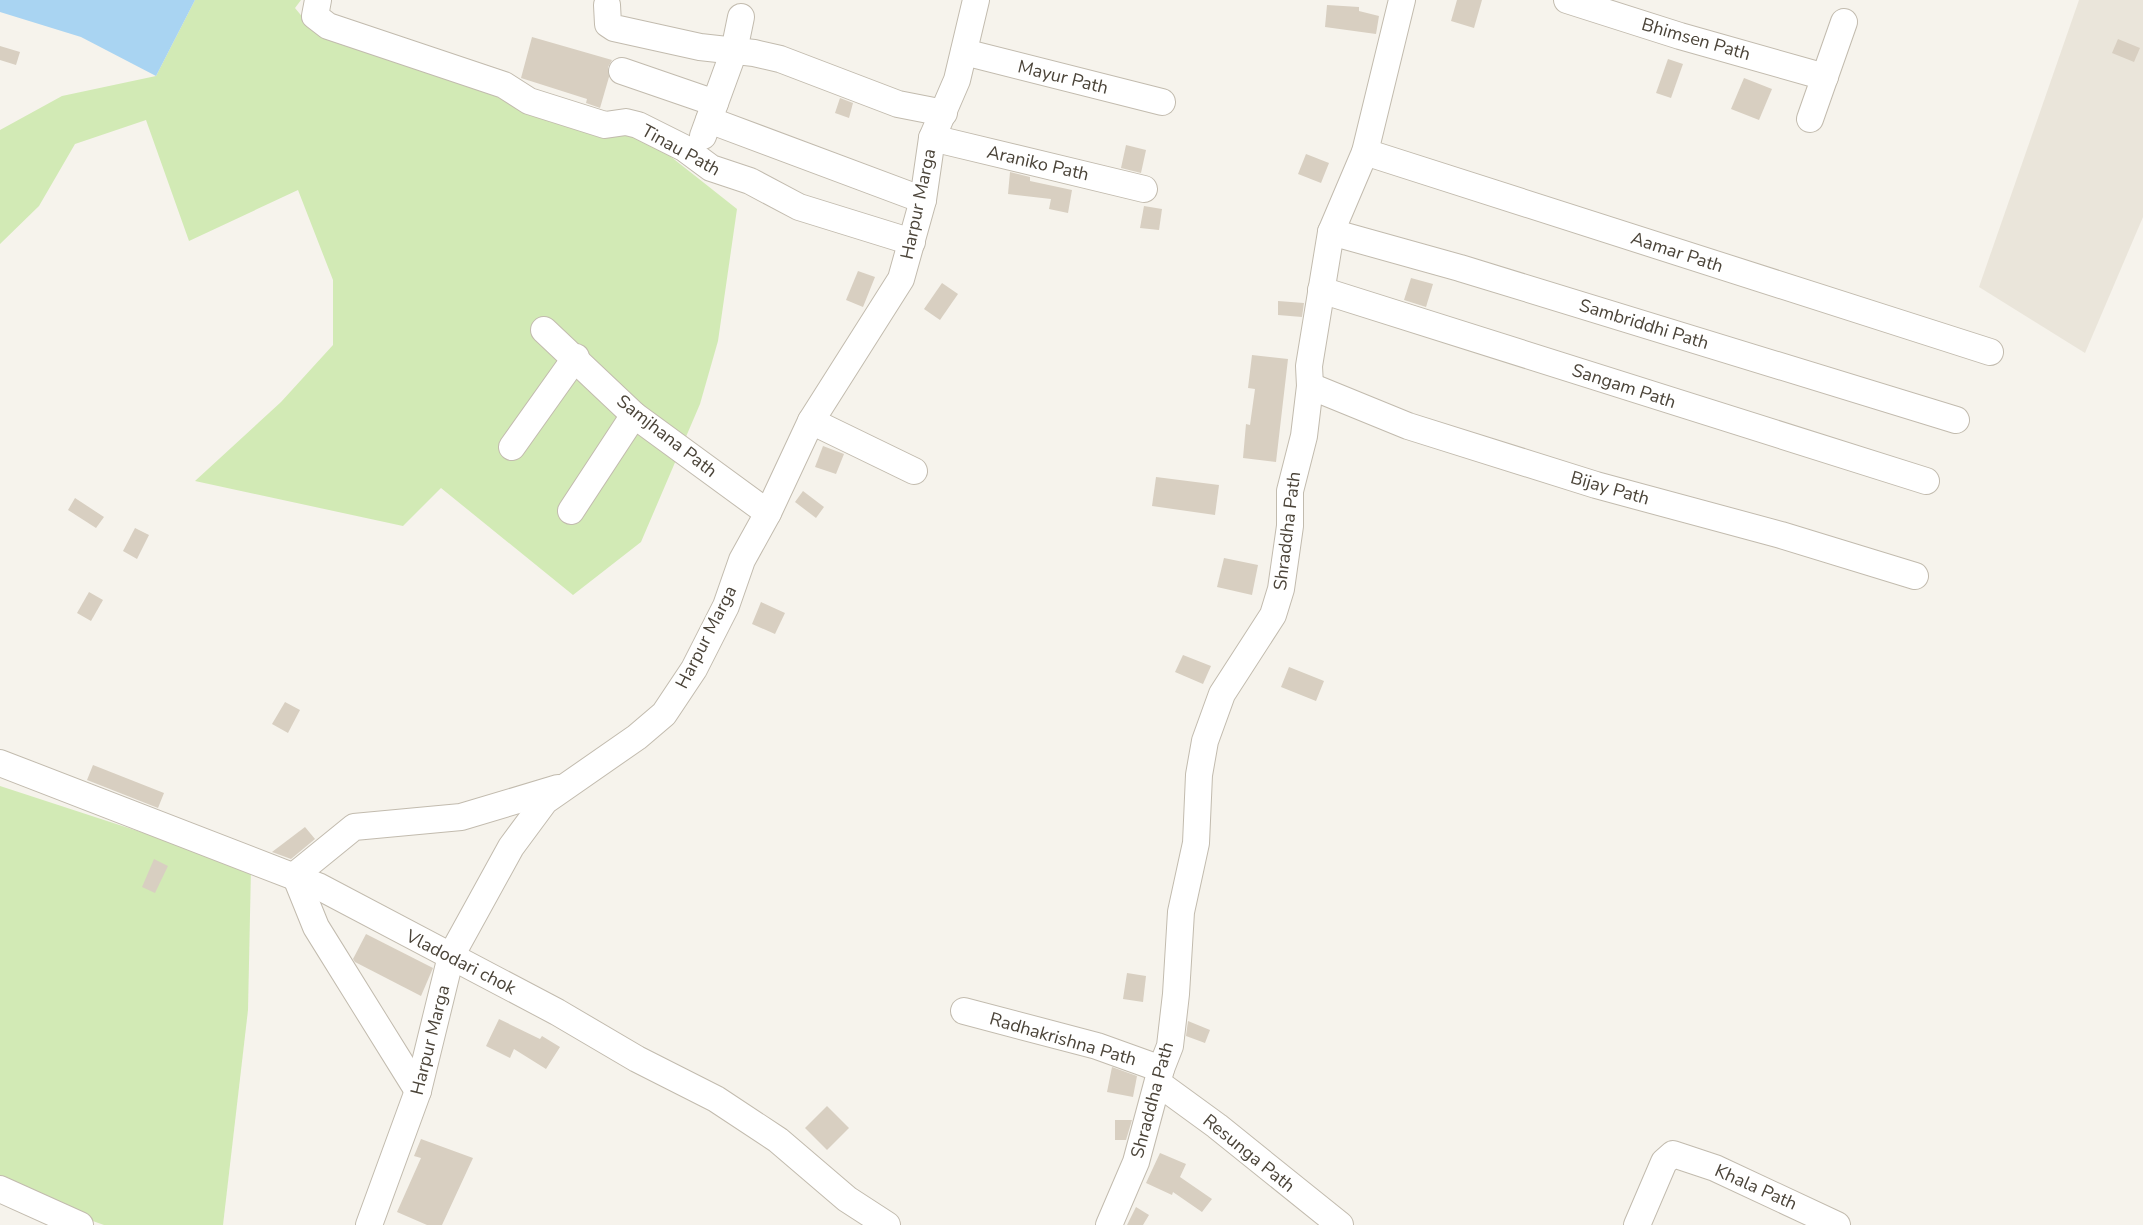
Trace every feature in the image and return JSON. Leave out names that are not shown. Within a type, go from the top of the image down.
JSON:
[{"type":"street","name":"Harpur Marga","points":[[369,1225],[418,1090],[451,956],[511,847],[545,801],[637,737],[664,714],[694,669],[726,606],[742,560],[768,513],[811,421],[901,279],[923,200],[932,138],[944,113],[964,52],[976,0]]},
{"type":"street","name":"Shraddha Path","points":[[1109,1225],[1136,1162],[1159,1076],[1170,1046],[1181,912],[1196,843],[1199,775],[1205,741],[1222,694],[1273,615],[1281,589],[1290,526],[1290,491],[1304,436],[1310,386],[1309,366],[1331,232],[1365,152],[1402,0]]},
{"type":"street","name":"Bhimsen Path","points":[[1567,0],[1680,36],[1825,76]]},
{"type":"street","points":[[607,5],[608,24],[614,28],[700,47],[780,59],[898,104],[944,113]]},
{"type":"street","name":"Tinau Path","points":[[316,8],[345,32],[504,86],[529,101],[557,110],[605,125],[626,122],[638,125],[695,156],[711,168],[750,182],[799,207],[912,242]]},
{"type":"street","points":[[695,156],[734,51],[741,18]]},
{"type":"street","points":[[1810,120],[1844,22]]},
{"type":"street","name":"Mayur Path","points":[[964,52],[1162,102]]},
{"type":"street","points":[[622,71],[923,200]]},
{"type":"street","name":"Araniko Path","points":[[932,138],[1144,189]]},
{"type":"street","name":"Aamar Path","points":[[1365,152],[1990,352]]},
{"type":"street","name":"Sambriddhi Path","points":[[1331,232],[1598,310],[1956,420]]},
{"type":"street","name":"Sangam Path","points":[[1321,290],[1926,481]]},
{"type":"street","name":"Samjhana Path","points":[[544,330],[576,357],[634,415],[768,513]]},
{"type":"street","points":[[512,447],[576,357]]},
{"type":"street","name":"Bijay Path","points":[[1310,386],[1408,426],[1585,482],[1781,535],[1915,576]]},
{"type":"street","points":[[571,511],[634,415]]},
{"type":"street","points":[[811,421],[914,471]]},
{"type":"street","name":"Vladodari chok","points":[[0,763],[234,855],[295,875],[451,956],[717,1099],[778,1140],[847,1199],[887,1225]]},
{"type":"street","points":[[418,1090],[316,927],[295,875],[354,827],[461,817],[566,786]]},
{"type":"street","name":"Radhakrishna Path","points":[[964,1011],[1097,1046],[1159,1076]]},
{"type":"street","name":"Resunga Path","points":[[1159,1076],[1340,1225]]},
{"type":"street","name":"Khala Path","points":[[1637,1225],[1664,1162],[1673,1154],[1715,1168],[1837,1225]]},
{"type":"street","points":[[0,1189],[80,1225]]},
{"type":"shaded area","points":[[2079,0],[2143,0],[2143,217],[2085,353],[1979,287]]},
{"type":"green space","points":[[195,0],[301,0],[295,8],[314,31],[442,73],[543,117],[651,141],[737,209],[718,341],[700,404],[641,542],[573,595],[441,488],[403,526],[195,481],[281,402],[333,345],[333,280],[298,190],[189,241],[146,120],[75,144],[39,206],[0,244],[0,130],[62,96],[156,76]]},
{"type":"green space","points":[[0,786],[251,868],[248,1010],[223,1225],[104,1225],[0,1188]]},
{"type":"water","points":[[0,0],[195,0],[156,76],[81,37],[0,12]]},
{"type":"building","points":[[1457,0],[1482,0],[1474,28],[1451,21]]},
{"type":"building","points":[[1327,5],[1359,7],[1359,11],[1379,16],[1376,34],[1325,27]]},
{"type":"building","points":[[532,37],[612,60],[608,67],[609,77],[600,108],[586,103],[587,99],[521,78]]},
{"type":"building","points":[[2118,39],[2140,48],[2134,62],[2112,53]]},
{"type":"building","points":[[0,46],[20,52],[16,65],[0,60]]},
{"type":"building","points":[[1668,59],[1683,64],[1671,98],[1656,93]]},
{"type":"building","points":[[1744,78],[1772,89],[1759,120],[1731,109]]},
{"type":"building","points":[[840,98],[853,103],[849,118],[835,113]]},
{"type":"building","points":[[1126,145],[1146,150],[1141,173],[1121,168]]},
{"type":"building","points":[[1306,154],[1329,163],[1321,183],[1298,174]]},
{"type":"building","points":[[1010,172],[1030,177],[1030,181],[1072,190],[1068,213],[1049,209],[1051,199],[1008,194]]},
{"type":"building","points":[[1144,206],[1162,209],[1159,230],[1140,228]]},
{"type":"building","points":[[858,271],[875,277],[863,307],[846,300]]},
{"type":"building","points":[[1411,278],[1433,284],[1426,307],[1404,300]]},
{"type":"building","points":[[942,283],[958,294],[940,320],[924,309]]},
{"type":"building","points":[[1278,301],[1304,303],[1302,317],[1278,315]]},
{"type":"building","points":[[1252,355],[1288,359],[1276,462],[1243,458],[1246,424],[1250,425],[1255,389],[1248,388]]},
{"type":"building","points":[[823,446],[844,454],[836,474],[815,467]]},
{"type":"building","points":[[1156,477],[1219,485],[1215,515],[1152,506]]},
{"type":"building","points":[[803,491],[824,507],[816,518],[795,502]]},
{"type":"building","points":[[75,498],[104,517],[96,528],[68,510]]},
{"type":"building","points":[[135,528],[149,535],[137,559],[123,551]]},
{"type":"building","points":[[1224,558],[1258,565],[1252,595],[1217,587]]},
{"type":"building","points":[[89,592],[103,600],[91,621],[77,613]]},
{"type":"building","points":[[761,602],[785,613],[775,634],[752,624]]},
{"type":"building","points":[[1183,655],[1211,666],[1203,684],[1175,672]]},
{"type":"building","points":[[1289,667],[1324,681],[1316,701],[1281,687]]},
{"type":"building","points":[[285,702],[300,710],[288,733],[272,724]]},
{"type":"building","points":[[93,765],[164,793],[158,808],[87,780]]},
{"type":"building","points":[[305,827],[315,839],[291,859],[272,852]]},
{"type":"building","points":[[154,859],[168,866],[155,893],[142,887]]},
{"type":"building","points":[[366,934],[433,968],[421,996],[355,962],[353,959]]},
{"type":"building","points":[[1127,973],[1146,976],[1143,1002],[1123,999]]},
{"type":"building","points":[[499,1019],[540,1039],[542,1036],[560,1047],[546,1069],[514,1049],[510,1058],[486,1046]]},
{"type":"building","points":[[1188,1021],[1210,1030],[1205,1043],[1186,1036]]},
{"type":"building","points":[[1112,1067],[1137,1076],[1133,1097],[1107,1092]]},
{"type":"building","points":[[827,1106],[849,1128],[827,1150],[805,1128]]},
{"type":"building","points":[[1115,1120],[1132,1120],[1126,1140],[1115,1140]]},
{"type":"building","points":[[421,1139],[473,1158],[442,1225],[427,1225],[397,1212],[421,1158],[414,1156]]},
{"type":"building","points":[[1160,1153],[1186,1164],[1180,1177],[1212,1199],[1202,1212],[1173,1192],[1172,1195],[1146,1183]]},
{"type":"building","points":[[1136,1207],[1149,1215],[1143,1225],[1127,1225]]}]
